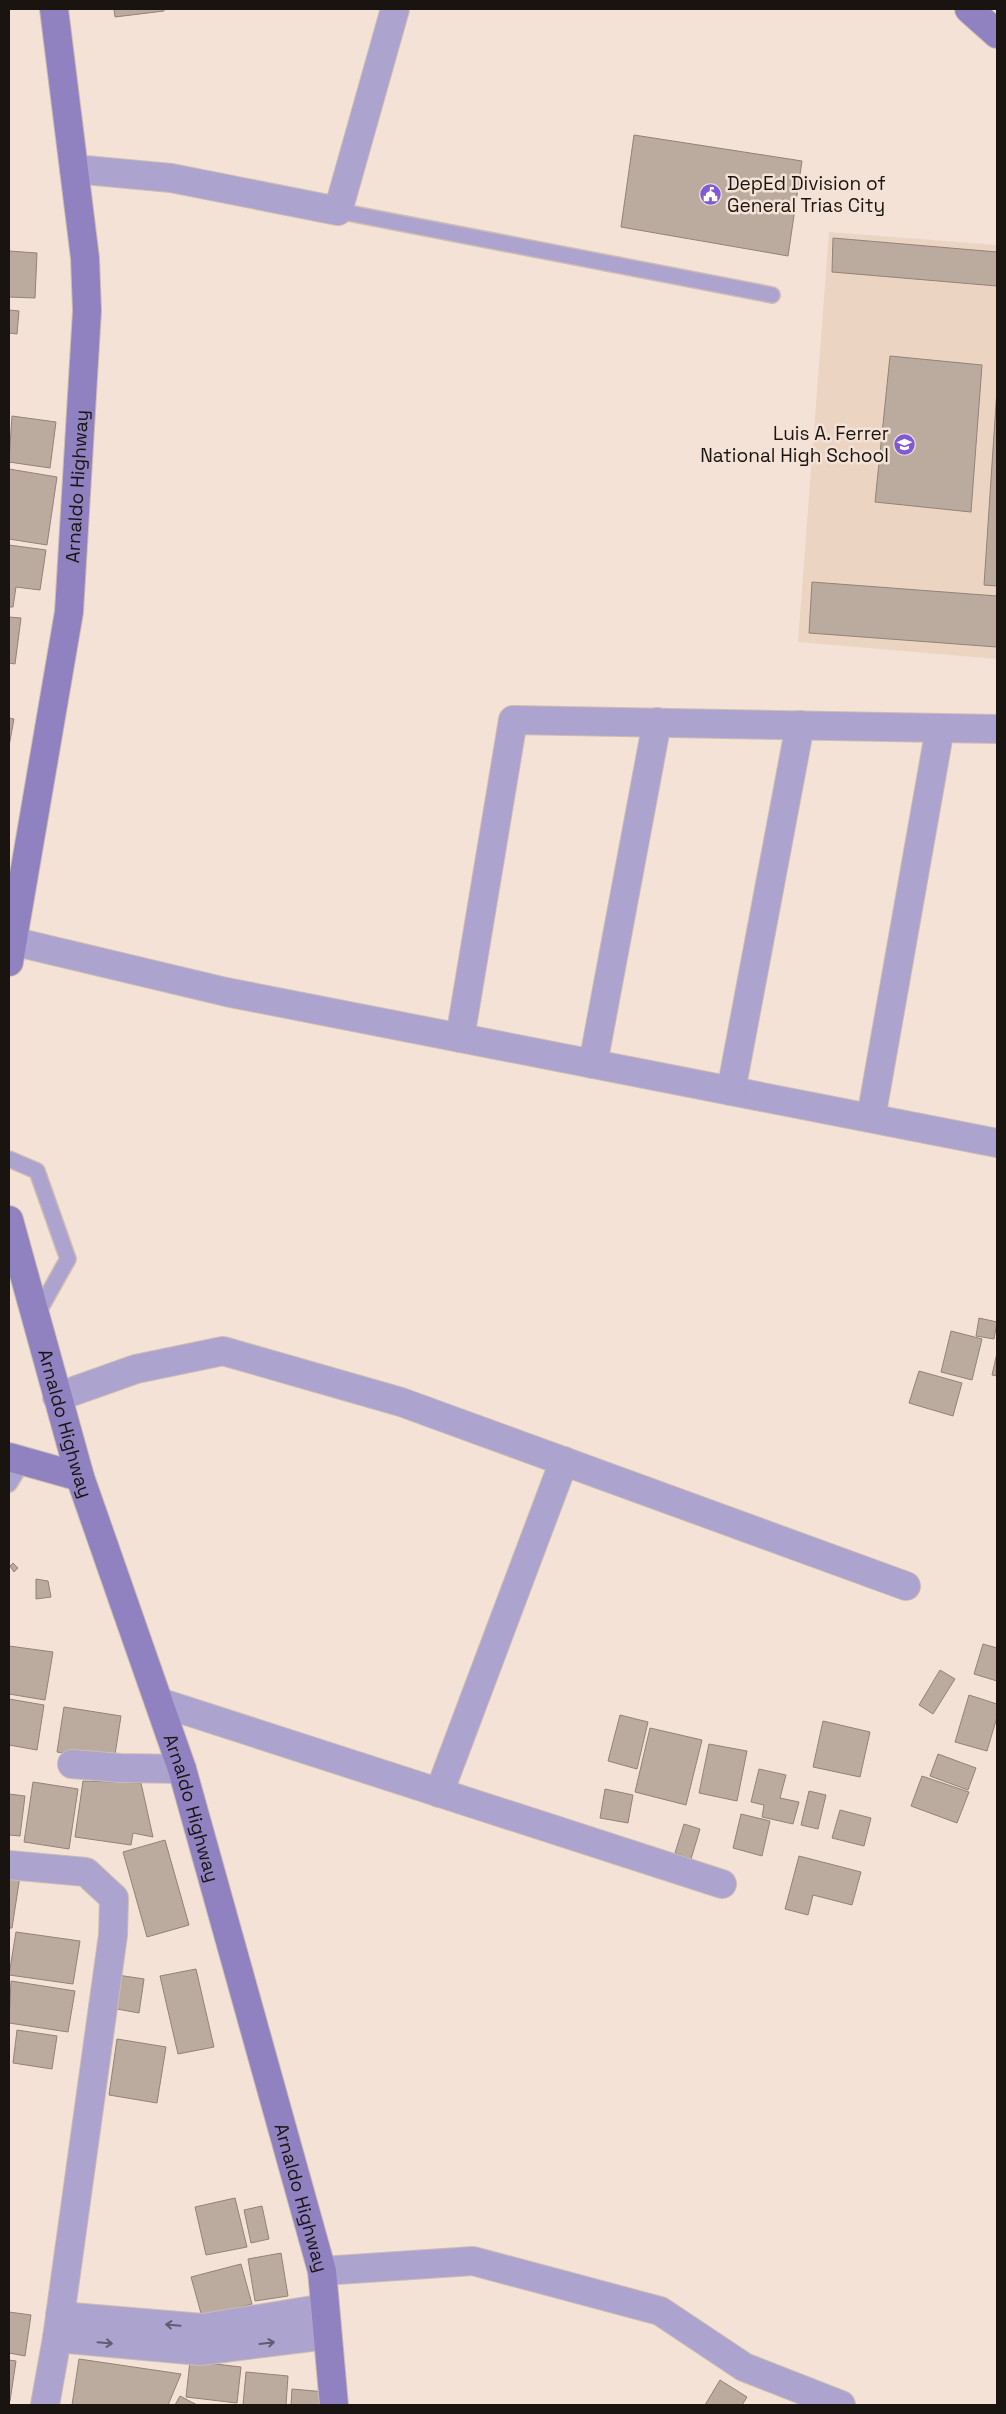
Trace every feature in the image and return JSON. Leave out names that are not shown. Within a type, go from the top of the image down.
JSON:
[{"type":"main road","name":"Arnaldo Highway","points":[[11,951],[69,612],[87,312],[85,258],[54,9]]},
{"type":"main road","points":[[969,9],[997,34]]},
{"type":"main road","name":"Arnaldo Highway","points":[[9,1220],[80,1476],[182,1769],[322,2271],[334,2405]]},
{"type":"main road","points":[[16,1459],[80,1476]]},
{"type":"street","points":[[74,169],[170,178],[338,211],[395,9]]},
{"type":"street","points":[[460,1038],[513,720],[997,729]]},
{"type":"street","points":[[593,1064],[657,722]]},
{"type":"street","points":[[732,1091],[800,725]]},
{"type":"street","points":[[872,1118],[940,728]]},
{"type":"street","points":[[11,951],[997,1143]]},
{"type":"street","points":[[57,1397],[136,1369],[223,1351],[401,1402],[906,1586]]},
{"type":"street","points":[[439,1793],[564,1461]]},
{"type":"street","points":[[159,1702],[722,1884]]},
{"type":"street","points":[[72,1764],[120,1768],[182,1769]]},
{"type":"street","points":[[9,1865],[86,1872],[114,1898],[111,1945],[58,2327],[45,2405]]},
{"type":"street","points":[[322,2271],[473,2261],[660,2311],[744,2367],[841,2405]]},
{"type":"street","points":[[202,2340],[325,2308]]},
{"type":"street","points":[[58,2327],[202,2340],[327,2335]]},
{"type":"lane","points":[[338,211],[772,295]]},
{"type":"lane","points":[[9,1158],[37,1171],[68,1258],[36,1317]]},
{"type":"lane","points":[[9,1484],[16,1459]]},
{"type":"shaded area","name":"Luis A. Ferrer National High School","points":[[829,232],[997,245],[997,659],[798,642]]},
{"type":"building","points":[[114,9],[164,9],[164,11],[115,17]]},
{"type":"building","name":"DepEd Division of General Trias City","points":[[634,135],[802,161],[788,256],[621,227]]},
{"type":"building","points":[[833,238],[997,252],[997,286],[832,272]]},
{"type":"building","points":[[9,251],[37,253],[35,298],[9,297]]},
{"type":"building","points":[[9,310],[19,311],[17,334],[9,333]]},
{"type":"building","points":[[890,356],[982,365],[971,512],[875,502]]},
{"type":"building","points":[[997,389],[997,586],[984,585]]},
{"type":"building","points":[[12,416],[56,422],[50,468],[9,462]]},
{"type":"building","points":[[9,469],[57,477],[47,545],[9,539]]},
{"type":"building","points":[[9,545],[46,550],[40,590],[16,587],[13,607],[9,607]]},
{"type":"building","points":[[812,582],[997,596],[997,647],[809,633]]},
{"type":"building","points":[[9,617],[21,618],[15,664],[9,663]]},
{"type":"building","points":[[9,718],[14,719],[9,746]]},
{"type":"building","points":[[979,1318],[997,1322],[994,1339],[976,1336]]},
{"type":"building","points":[[951,1331],[982,1339],[972,1380],[941,1372]]},
{"type":"building","points":[[997,1353],[997,1376],[992,1375]]},
{"type":"building","points":[[919,1371],[962,1383],[953,1416],[909,1403]]},
{"type":"building","points":[[13,1563],[18,1568],[14,1572],[10,1566]]},
{"type":"building","points":[[36,1579],[48,1581],[51,1597],[36,1599]]},
{"type":"building","points":[[983,1644],[997,1648],[997,1681],[974,1674]]},
{"type":"building","points":[[9,1646],[53,1652],[45,1700],[9,1694]]},
{"type":"building","points":[[940,1670],[955,1679],[933,1714],[919,1705]]},
{"type":"building","points":[[969,1695],[997,1704],[997,1717],[987,1751],[955,1742]]},
{"type":"building","points":[[9,1699],[44,1705],[37,1750],[9,1745]]},
{"type":"building","points":[[64,1707],[121,1716],[114,1761],[57,1752]]},
{"type":"building","points":[[620,1715],[648,1722],[637,1769],[608,1761]]},
{"type":"building","points":[[823,1721],[870,1732],[860,1777],[813,1767]]},
{"type":"building","points":[[650,1728],[702,1740],[686,1805],[635,1792]]},
{"type":"building","points":[[709,1744],[747,1751],[737,1801],[699,1793]]},
{"type":"building","points":[[938,1754],[976,1768],[968,1790],[930,1776]]},
{"type":"building","points":[[759,1769],[786,1775],[780,1798],[799,1802],[793,1824],[762,1817],[764,1805],[751,1802]]},
{"type":"building","points":[[922,1776],[969,1792],[957,1823],[911,1806]]},
{"type":"building","points":[[83,1781],[141,1783],[153,1837],[133,1833],[131,1845],[75,1837]]},
{"type":"building","points":[[33,1782],[78,1789],[69,1849],[24,1842]]},
{"type":"building","points":[[605,1789],[633,1795],[628,1823],[600,1818]]},
{"type":"building","points":[[809,1791],[826,1795],[818,1829],[801,1825]]},
{"type":"building","points":[[9,1794],[25,1796],[20,1836],[9,1835]]},
{"type":"building","points":[[840,1810],[871,1818],[864,1846],[832,1838]]},
{"type":"building","points":[[741,1814],[770,1821],[762,1856],[733,1848]]},
{"type":"building","points":[[684,1824],[700,1829],[691,1859],[675,1853]]},
{"type":"building","points":[[165,1840],[189,1925],[147,1937],[123,1852]]},
{"type":"building","points":[[799,1856],[861,1872],[852,1905],[813,1895],[808,1915],[785,1909]]},
{"type":"building","points":[[9,1875],[20,1876],[12,1928],[9,1928]]},
{"type":"building","points":[[16,1932],[80,1941],[73,1984],[9,1975]]},
{"type":"building","points":[[196,1969],[214,2047],[178,2054],[160,1976]]},
{"type":"building","points":[[111,1974],[144,1979],[139,2013],[106,2007]]},
{"type":"building","points":[[11,1981],[75,1991],[68,2032],[9,2023]]},
{"type":"building","points":[[17,2030],[57,2036],[52,2069],[13,2063]]},
{"type":"building","points":[[117,2039],[166,2047],[157,2103],[109,2095]]},
{"type":"building","points":[[235,2198],[247,2247],[206,2255],[195,2207]]},
{"type":"building","points":[[262,2206],[269,2239],[251,2243],[244,2210]]},
{"type":"building","points":[[281,2253],[288,2296],[255,2301],[248,2259]]},
{"type":"building","points":[[241,2264],[252,2304],[202,2317],[191,2277]]},
{"type":"building","points":[[9,2312],[31,2315],[25,2356],[9,2353]]},
{"type":"building","points":[[79,2359],[181,2374],[168,2405],[72,2405]]},
{"type":"building","points":[[9,2360],[16,2361],[10,2401],[9,2401]]},
{"type":"building","points":[[190,2361],[241,2367],[237,2403],[186,2397]]},
{"type":"building","points":[[246,2372],[288,2376],[286,2405],[243,2405]]},
{"type":"building","points":[[720,2380],[747,2397],[742,2405],[705,2405]]},
{"type":"building","points":[[292,2389],[326,2392],[325,2405],[291,2405]]},
{"type":"building","points":[[180,2396],[197,2405],[175,2405]]},
{"type":"place","name":"DepEd Division of General Trias City","points":[[711,194]]},
{"type":"place","name":"Luis A. Ferrer National High School","points":[[905,444]]}]
